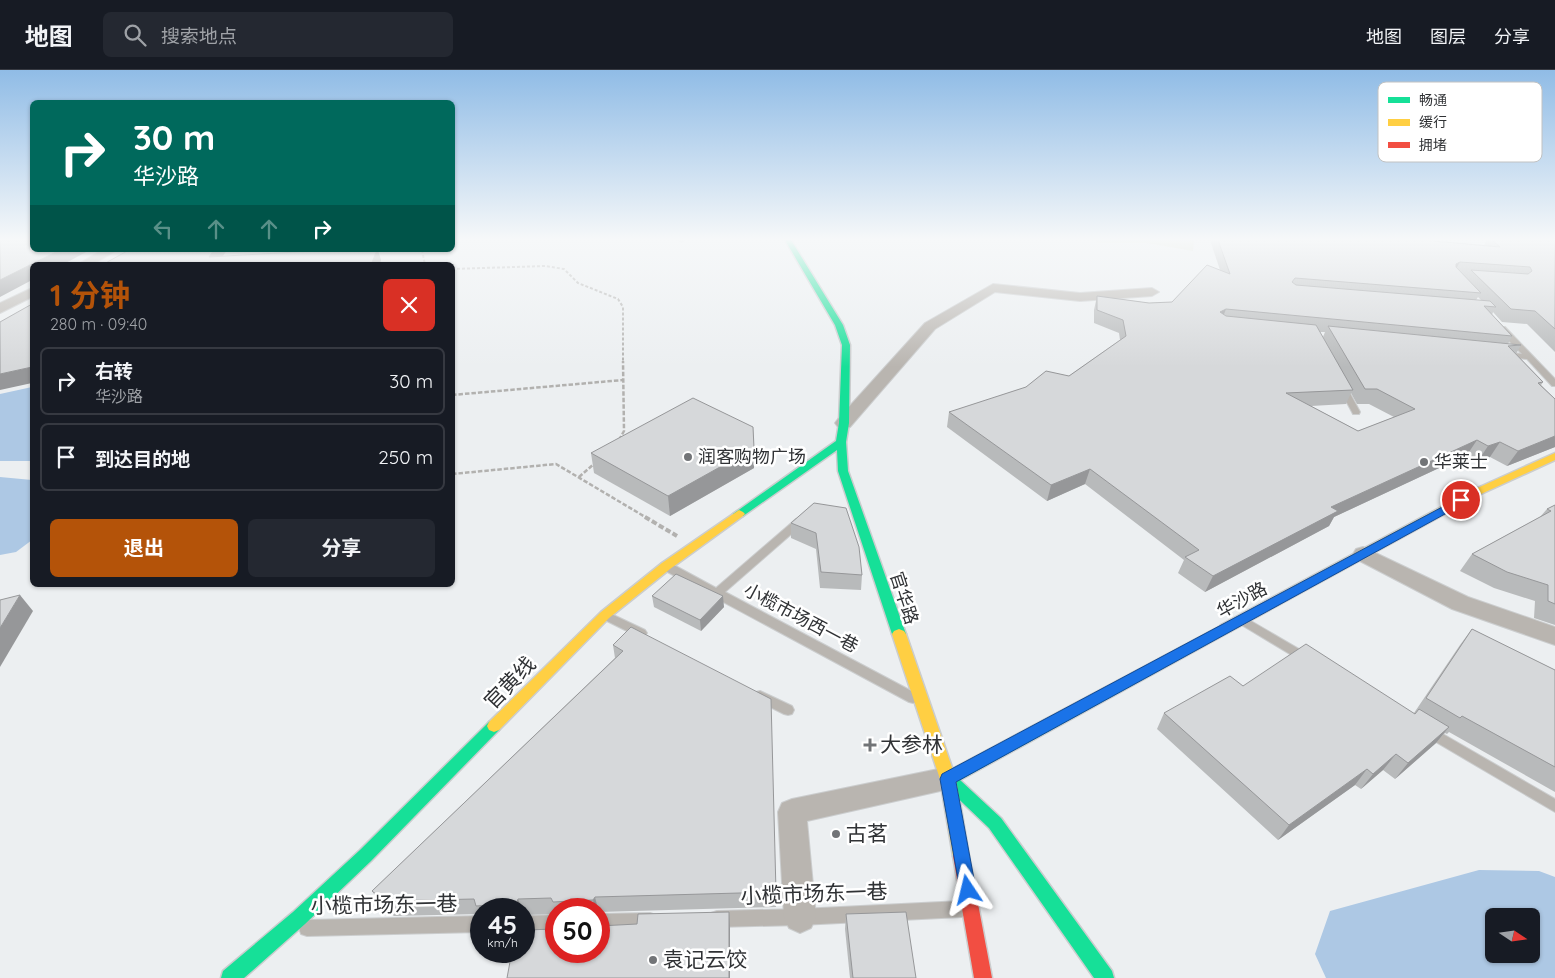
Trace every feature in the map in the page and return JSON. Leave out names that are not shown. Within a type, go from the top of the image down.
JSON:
[{"type":"street","name":"官华路","points":[[813,282],[839,325],[846,344],[844,423],[841,442],[843,471],[856,521],[948,779],[983,978]]},
{"type":"street","points":[[844,423],[930,326],[993,288],[1080,297],[1152,292]]},
{"type":"street","points":[[0,309],[30,293]]},
{"type":"street","name":"官黄线","points":[[230,978],[289,929],[416,807],[605,614],[693,546],[841,442]]},
{"type":"street","name":"华沙路","points":[[948,779],[1477,492],[1555,456]]},
{"type":"street","points":[[1363,554],[1460,603],[1555,636]]},
{"type":"street","points":[[800,917],[792,812],[948,779],[995,823],[1105,978]]},
{"type":"lane","points":[[1497,324],[1555,384]]},
{"type":"lane","points":[[1499,354],[1528,357]]},
{"type":"lane","points":[[1337,378],[1356,412]]},
{"type":"lane","points":[[717,593],[809,513]]},
{"type":"lane","name":"小榄市场西一巷","points":[[666,566],[920,702]]},
{"type":"lane","points":[[605,614],[649,637]]},
{"type":"lane","points":[[1242,620],[1318,665]]},
{"type":"lane","points":[[753,692],[788,710]]},
{"type":"lane","points":[[1420,726],[1555,806]]},
{"type":"lane","name":"小榄市场东一巷","points":[[704,920],[971,908]]},
{"type":"lane","points":[[610,922],[666,920]]},
{"type":"lane","name":"小榄市场东一巷","points":[[289,929],[470,924]]},
{"type":"path","points":[[577,282],[618,299],[623,307],[624,431],[618,443]]},
{"type":"path","points":[[455,395],[624,380]]},
{"type":"path","points":[[578,477],[598,461]]},
{"type":"path","points":[[455,474],[556,464],[693,546]]},
{"type":"water","points":[[30,387],[30,461],[0,461],[0,394]]},
{"type":"water","points":[[0,477],[30,480],[30,542],[16,552],[0,555]]},
{"type":"water","points":[[1479,870],[1539,871],[1555,877],[1555,978],[1326,978],[1315,954],[1330,911]]},
{"type":"building","points":[[1191,282],[1292,282],[1296,285],[1490,301],[1496,307],[1484,306],[1512,336],[1226,309],[1220,312],[1226,316],[1316,325],[1353,390],[1286,393],[1358,431],[1415,409],[1377,389],[1365,389],[1328,326],[1521,345],[1508,346],[1543,382],[1538,383],[1555,399],[1555,436],[1518,451],[1500,442],[1488,446],[1477,440],[1331,507],[1338,511],[1213,576],[1185,557],[1199,550],[1090,469],[1051,485],[949,412],[1026,387],[1046,371],[1069,376],[1126,336],[1123,320],[1097,310],[1097,296],[1149,303],[1172,302]]},
{"type":"building","points":[[1349,282],[1471,282],[1481,293]]},
{"type":"building","points":[[1484,282],[1555,282],[1555,329],[1535,311],[1511,309]]},
{"type":"building","points":[[30,305],[30,367],[0,374],[0,322]]},
{"type":"building","name":"润客购物广场","points":[[693,398],[753,427],[754,448],[668,496],[591,453]]},
{"type":"building","points":[[814,503],[846,508],[859,547],[862,575],[821,572],[816,533],[791,523]]},
{"type":"building","points":[[1555,505],[1555,604],[1548,601],[1548,585],[1507,572],[1472,554],[1551,511],[1547,509]]},
{"type":"building","points":[[676,574],[723,596],[700,620],[652,596]]},
{"type":"building","points":[[20,595],[0,628],[0,600]]},
{"type":"building","points":[[631,627],[771,699],[776,892],[594,898],[470,898],[385,901],[372,891],[623,651],[613,645]]},
{"type":"building","points":[[1472,629],[1555,670],[1555,767],[1462,716],[1460,718],[1426,698]]},
{"type":"building","points":[[1306,644],[1415,714],[1419,709],[1449,727],[1408,763],[1396,754],[1373,774],[1367,769],[1289,825],[1164,713],[1230,676],[1243,686]]},
{"type":"building","points":[[729,912],[729,978],[507,978],[510,963],[535,963],[535,930],[545,929],[545,963],[610,963],[610,925],[637,924],[638,914]]},
{"type":"building","points":[[906,912],[916,978],[853,978],[846,914]]},
{"type":"traffic: fast","points":[[813,282],[839,325],[846,345],[844,423],[841,442],[843,471],[899,634]]},
{"type":"traffic: fast","points":[[739,514],[841,442]]},
{"type":"traffic: fast","points":[[1105,978],[995,823],[948,779],[1226,628]]},
{"type":"traffic: fast","points":[[230,978],[299,918],[365,856],[494,726]]},
{"type":"traffic: slow","points":[[1226,628],[1477,492],[1555,456]]},
{"type":"traffic: slow","points":[[494,726],[605,615],[666,566],[739,514]]},
{"type":"traffic: slow","points":[[899,634],[948,779],[961,856]]},
{"type":"traffic: jam","points":[[961,856],[983,978]]},
{"type":"place","name":"润客购物广场","points":[[688,457]]},
{"type":"place","name":"华莱士","points":[[1424,462]]},
{"type":"place","name":"大参林","points":[[870,745]]},
{"type":"place","name":"古茗","points":[[836,834]]},
{"type":"place","name":"袁记云饺","points":[[653,960]]},
{"type":"route","points":[[968,890],[948,779],[1461,500]]}]
